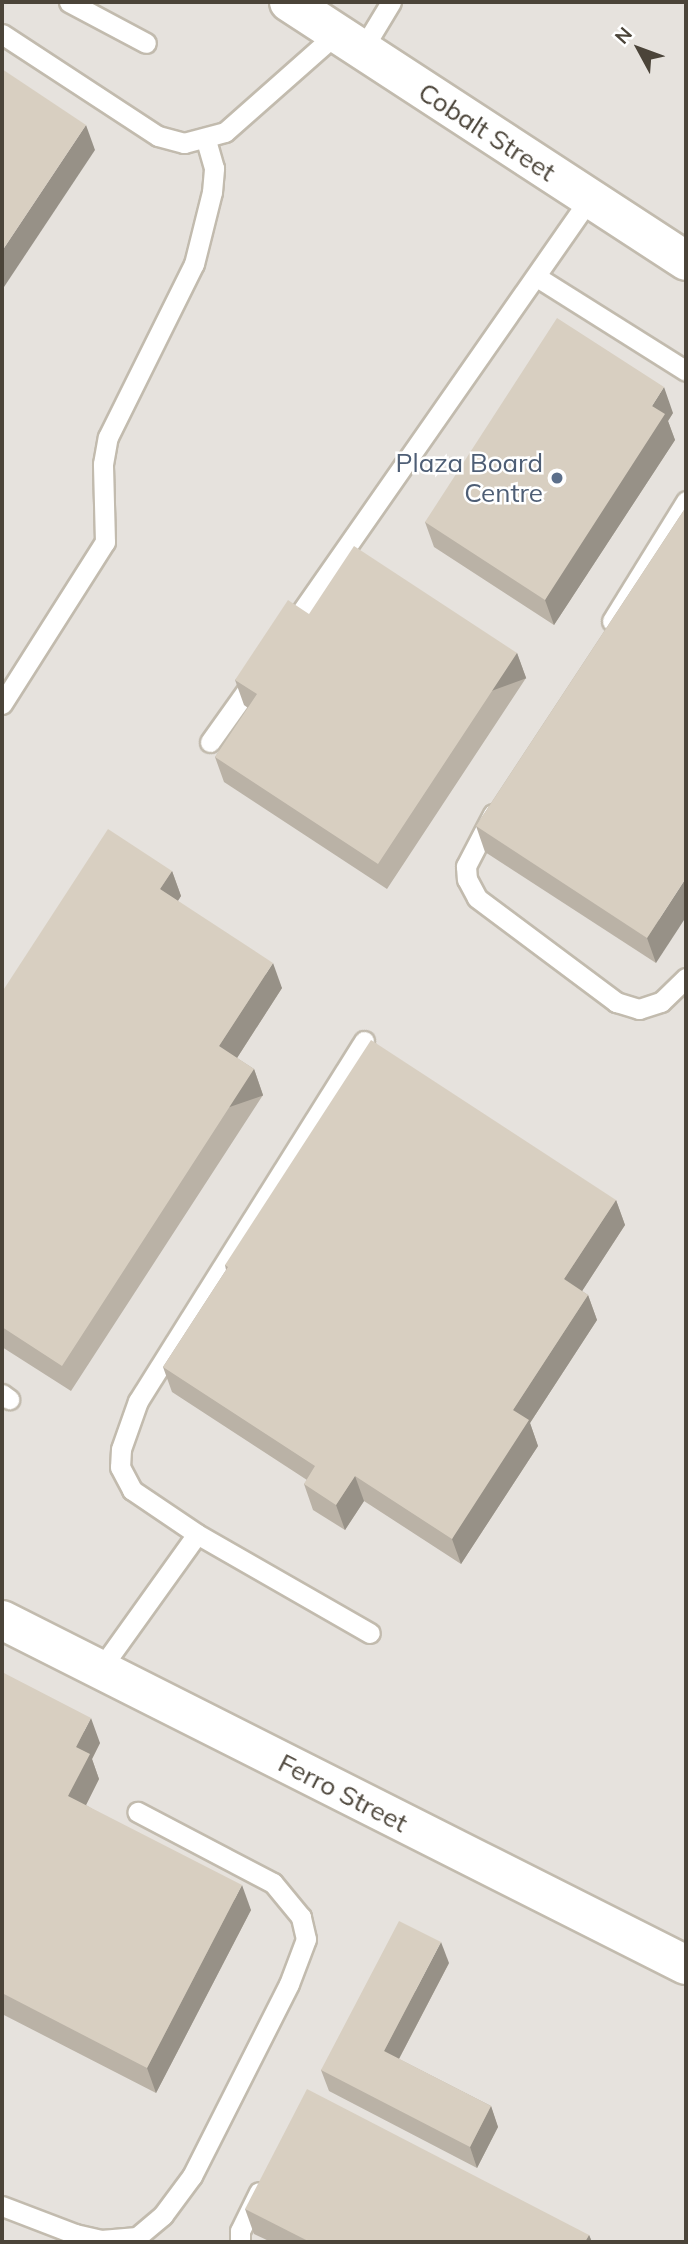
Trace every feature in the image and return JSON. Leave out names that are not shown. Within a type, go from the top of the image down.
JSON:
[{"type":"street","name":"Cobalt Street","points":[[289,2],[686,261]]},
{"type":"street","name":"Ferro Street","points":[[2,1620],[686,1965]]},
{"type":"lane","points":[[69,2],[146,43]]},
{"type":"lane","points":[[2,34],[158,136],[184,142],[206,139],[225,132],[349,41],[391,2]]},
{"type":"lane","points":[[2,704],[105,542],[103,464],[108,437],[194,264],[212,192],[214,168],[206,139]]},
{"type":"lane","points":[[210,741],[590,198]]},
{"type":"lane","points":[[537,277],[686,370]]},
{"type":"lane","points":[[600,641],[686,500]]},
{"type":"lane","points":[[506,793],[477,840],[466,866],[467,879],[477,898],[615,1002],[639,1009],[662,1002],[686,978]]},
{"type":"lane","points":[[364,1041],[138,1401],[121,1449],[120,1466],[124,1480],[132,1490],[197,1534],[370,1633]]},
{"type":"lane","points":[[99,1671],[197,1534]]},
{"type":"lane","points":[[2,2206],[101,2240],[136,2237],[163,2215],[192,2176],[289,1984],[306,1939],[301,1917],[273,1883],[138,1812]]},
{"type":"lane","points":[[240,2242],[240,2231],[269,2170]]},
{"type":"shaded area","points":[[2,2],[686,2],[686,2242],[2,2242]]},
{"type":"building","points":[[2,69],[86,125],[2,251]]},
{"type":"building","points":[[557,318],[664,387],[652,406],[665,414],[545,600],[425,522]]},
{"type":"building","points":[[686,507],[686,878],[647,938],[476,826]]},
{"type":"building","points":[[354,546],[517,653],[378,864],[215,757],[257,694],[235,680],[288,600],[309,614]]},
{"type":"building","points":[[108,829],[172,871],[160,889],[273,963],[219,1046],[254,1069],[62,1366],[2,1327],[2,992]]},
{"type":"building","points":[[371,1040],[616,1200],[564,1279],[588,1295],[513,1410],[529,1420],[452,1539],[355,1476],[336,1505],[304,1484],[315,1466],[163,1367],[228,1267],[225,1265]]},
{"type":"building","points":[[2,1672],[91,1718],[76,1747],[90,1754],[68,1796],[242,1885],[147,2068],[2,1993]]},
{"type":"building","points":[[399,1921],[441,1942],[384,2051],[491,2106],[470,2147],[321,2070]]},
{"type":"building","points":[[307,2089],[589,2235],[585,2242],[310,2242],[245,2209]]},
{"type":"place","name":"Plaza Board Centre","points":[[557,478]]}]
